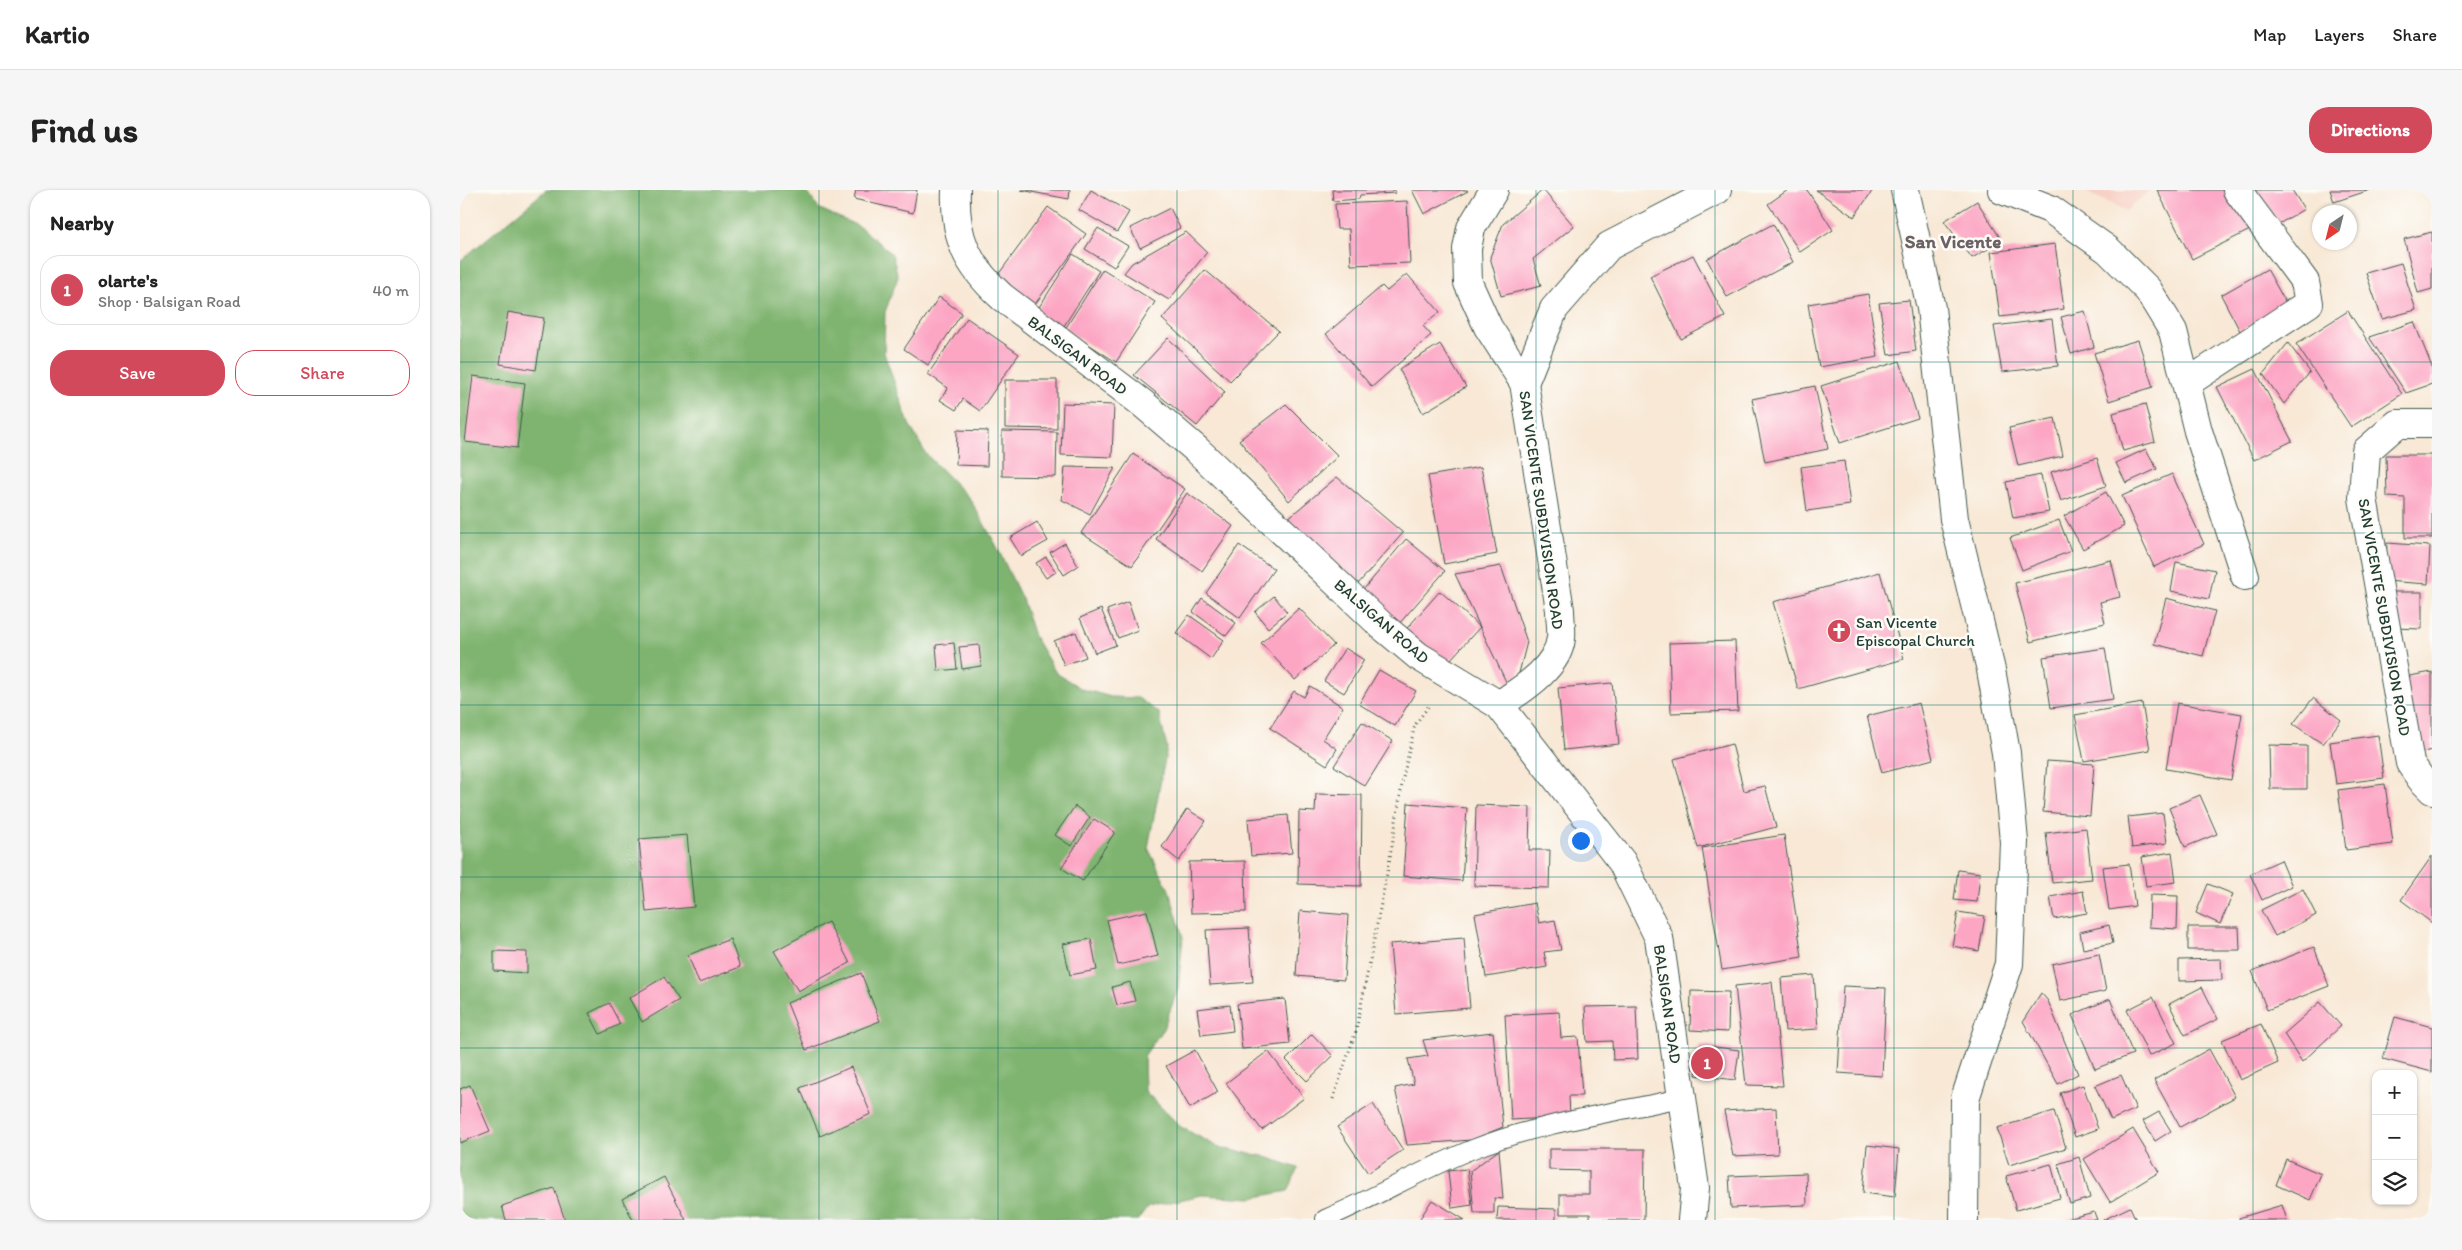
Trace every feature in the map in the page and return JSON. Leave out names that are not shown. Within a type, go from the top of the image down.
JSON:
[{"type":"street","name":"BALSIGAN ROAD","points":[[956,190],[958,234],[969,260],[983,280],[1002,297],[1142,403],[1191,444],[1382,626],[1418,656],[1499,706],[1622,862],[1659,938],[1695,1188],[1692,1220]]},
{"type":"street","name":"SAN VICENTE SUBDIVISION ROAD","points":[[1494,190],[1471,228],[1467,249],[1468,283],[1488,327],[1524,383],[1560,610],[1561,639],[1552,659],[1534,681],[1499,706]]},
{"type":"street","points":[[1524,383],[1554,309],[1609,246],[1717,190]]},
{"type":"street","points":[[1905,190],[1931,308],[1954,519],[1991,670],[2006,753],[2014,842],[2009,964],[1965,1099],[1964,1220]]},
{"type":"street","points":[[2002,190],[2050,209],[2108,250],[2148,290],[2173,331],[2198,431],[2244,576]]},
{"type":"street","points":[[2187,383],[2309,303],[2305,282],[2237,190]]},
{"type":"street","name":"SAN VICENTE SUBDIVISION ROAD","points":[[2432,424],[2397,424],[2366,451],[2363,498],[2410,763],[2421,779],[2432,790]]},
{"type":"lane","points":[[1325,1219],[1362,1204],[1472,1149],[1518,1133],[1681,1098]]},
{"type":"path","points":[[1334,1099],[1356,1030],[1390,858],[1402,778],[1415,725],[1450,676]]},
{"type":"shaded area","points":[[2082,190],[2150,190],[2126,211]]},
{"type":"green space","points":[[546,190],[806,190],[818,208],[860,227],[892,254],[898,277],[885,312],[884,353],[909,424],[926,454],[970,499],[996,545],[1022,599],[1034,636],[1056,673],[1082,689],[1111,697],[1138,698],[1159,713],[1167,748],[1148,848],[1169,890],[1183,937],[1178,989],[1163,1029],[1144,1056],[1145,1091],[1181,1127],[1220,1148],[1263,1156],[1298,1168],[1288,1191],[1251,1198],[1202,1195],[1148,1207],[1138,1220],[460,1220],[460,261]]},
{"type":"building","points":[[856,190],[917,190],[913,213],[854,199]]},
{"type":"building","points":[[1021,190],[1070,190],[1069,199]]},
{"type":"building","points":[[1091,190],[1129,212],[1117,232],[1079,210]]},
{"type":"building","points":[[1332,190],[1395,190],[1395,193],[1360,195],[1359,199],[1333,201]]},
{"type":"building","points":[[1412,190],[1467,190],[1468,191],[1424,214]]},
{"type":"building","points":[[1543,190],[1574,226],[1533,259],[1541,286],[1501,296],[1490,257],[1503,224]]},
{"type":"building","points":[[1788,190],[1807,190],[1833,230],[1800,252],[1768,204]]},
{"type":"building","points":[[1816,190],[1873,190],[1854,217]]},
{"type":"building","points":[[2157,190],[2234,190],[2254,228],[2192,259]]},
{"type":"building","points":[[2242,190],[2292,190],[2304,209],[2267,231]]},
{"type":"building","points":[[2330,190],[2370,190],[2334,202]]},
{"type":"building","points":[[1407,201],[1410,263],[1351,265],[1349,229],[1337,229],[1335,204]]},
{"type":"building","points":[[1977,201],[2002,241],[1972,258],[1944,221]]},
{"type":"building","points":[[1048,207],[1086,234],[1030,311],[992,283]]},
{"type":"building","points":[[1170,208],[1180,228],[1140,248],[1130,228]]},
{"type":"building","points":[[1773,224],[1793,262],[1727,297],[1707,259]]},
{"type":"building","points":[[1098,228],[1128,246],[1114,267],[1085,249]]},
{"type":"building","points":[[1186,232],[1207,252],[1169,300],[1124,273],[1132,263]]},
{"type":"building","points":[[2432,232],[2432,289],[2418,293],[2404,239]]},
{"type":"building","points":[[2055,244],[2064,309],[2000,317],[1991,252]]},
{"type":"building","points":[[1073,254],[1099,271],[1062,329],[1036,312]]},
{"type":"building","points":[[1693,255],[1725,317],[1681,339],[1650,276]]},
{"type":"building","points":[[2401,263],[2416,310],[2382,319],[2366,273]]},
{"type":"building","points":[[1103,269],[1155,302],[1116,362],[1065,329]]},
{"type":"building","points":[[2267,269],[2287,305],[2240,331],[2221,295]]},
{"type":"building","points":[[1205,270],[1279,331],[1230,381],[1162,319]]},
{"type":"building","points":[[1407,274],[1440,312],[1423,326],[1431,335],[1372,387],[1326,334],[1382,286],[1387,291]]},
{"type":"building","points":[[1868,294],[1878,357],[1819,367],[1808,304]]},
{"type":"building","points":[[939,297],[962,313],[928,365],[904,349]]},
{"type":"building","points":[[1909,300],[1916,351],[1888,355],[1879,303]]},
{"type":"building","points":[[2085,311],[2094,347],[2071,354],[2061,317]]},
{"type":"building","points":[[2348,311],[2402,394],[2351,427],[2296,344]]},
{"type":"building","points":[[508,312],[544,318],[536,370],[500,364]]},
{"type":"building","points":[[967,318],[1019,354],[980,411],[963,399],[956,410],[940,400],[948,388],[928,374]]},
{"type":"building","points":[[2052,319],[2058,366],[2002,372],[1994,326]]},
{"type":"building","points":[[2414,322],[2432,367],[2432,384],[2406,393],[2369,337]]},
{"type":"building","points":[[1168,338],[1225,392],[1197,426],[1134,375]]},
{"type":"building","points":[[2138,340],[2153,387],[2109,401],[2094,353]]},
{"type":"building","points":[[2288,343],[2310,372],[2284,404],[2263,374]]},
{"type":"building","points":[[1440,344],[1466,387],[1423,413],[1399,369]]},
{"type":"building","points":[[1900,361],[1918,418],[1840,443],[1821,386]]},
{"type":"building","points":[[2255,369],[2292,441],[2254,460],[2217,387]]},
{"type":"building","points":[[473,376],[525,383],[517,448],[465,442]]},
{"type":"building","points":[[1005,380],[1057,380],[1057,429],[1005,428]]},
{"type":"building","points":[[1815,386],[1828,449],[1765,462],[1752,399]]},
{"type":"building","points":[[1063,403],[1114,405],[1112,457],[1061,455]]},
{"type":"building","points":[[1286,404],[1338,456],[1289,501],[1239,440]]},
{"type":"building","points":[[2145,404],[2155,442],[2123,451],[2113,413]]},
{"type":"building","points":[[2055,418],[2063,456],[2018,466],[2009,428]]},
{"type":"building","points":[[957,430],[988,431],[987,466],[956,465]]},
{"type":"building","points":[[1002,431],[1057,432],[1056,477],[1002,476]]},
{"type":"building","points":[[2146,449],[2157,469],[2126,483],[2116,463]]},
{"type":"building","points":[[1133,454],[1185,489],[1132,566],[1081,533]]},
{"type":"building","points":[[2386,455],[2432,455],[2432,538],[2405,538],[2405,498],[2387,497]]},
{"type":"building","points":[[2097,458],[2106,486],[2061,501],[2051,472]]},
{"type":"building","points":[[1844,461],[1850,505],[1807,511],[1801,467]]},
{"type":"building","points":[[1065,467],[1115,468],[1090,514],[1062,500]]},
{"type":"building","points":[[1481,467],[1497,554],[1444,564],[1428,476]]},
{"type":"building","points":[[2172,474],[2204,544],[2154,567],[2122,496]]},
{"type":"building","points":[[2041,475],[2049,512],[2013,518],[2006,482]]},
{"type":"building","points":[[1337,477],[1403,533],[1357,585],[1287,519]]},
{"type":"building","points":[[2106,492],[2124,526],[2083,549],[2064,516]]},
{"type":"building","points":[[1187,493],[1233,526],[1202,571],[1156,539]]},
{"type":"building","points":[[2059,520],[2071,551],[2022,570],[2010,538]]},
{"type":"building","points":[[1037,522],[1048,541],[1021,556],[1010,538]]},
{"type":"building","points":[[1406,539],[1445,571],[1398,625],[1363,590]]},
{"type":"building","points":[[1065,543],[1078,566],[1064,575],[1050,552]]},
{"type":"building","points":[[2387,543],[2430,546],[2428,584],[2385,581]]},
{"type":"building","points":[[1239,545],[1274,569],[1240,618],[1206,593]]},
{"type":"building","points":[[1046,557],[1056,572],[1046,578],[1036,563]]},
{"type":"building","points":[[2111,560],[2120,597],[2100,602],[2105,623],[2030,642],[2015,583]]},
{"type":"building","points":[[2176,562],[2215,570],[2209,599],[2171,591]]},
{"type":"building","points":[[1501,566],[1527,642],[1519,673],[1508,686],[1455,574]]},
{"type":"building","name":"San Vicente Episcopal Church","points":[[1880,572],[1904,659],[1798,689],[1773,602]]},
{"type":"building","points":[[1440,591],[1480,627],[1441,670],[1401,635]]},
{"type":"building","points":[[2392,592],[2422,592],[2422,629],[2393,628]]},
{"type":"building","points":[[1274,596],[1287,612],[1268,628],[1255,612]]},
{"type":"building","points":[[1202,598],[1236,623],[1226,636],[1193,612]]},
{"type":"building","points":[[2166,598],[2215,611],[2203,656],[2154,644]]},
{"type":"building","points":[[1128,602],[1138,630],[1118,638],[1107,610]]},
{"type":"building","points":[[1299,608],[1334,645],[1295,680],[1261,643]]},
{"type":"building","points":[[1101,609],[1116,645],[1095,653],[1080,618]]},
{"type":"building","points":[[1189,615],[1224,640],[1211,659],[1176,633]]},
{"type":"building","points":[[1076,632],[1086,657],[1064,665],[1054,641]]},
{"type":"building","points":[[1735,641],[1738,711],[1671,713],[1669,643]]},
{"type":"building","points":[[954,643],[957,669],[938,671],[936,645]]},
{"type":"building","points":[[979,645],[981,666],[962,669],[959,647]]},
{"type":"building","points":[[1345,648],[1364,660],[1344,693],[1324,681]]},
{"type":"building","points":[[2105,648],[2113,699],[2051,708],[2043,657]]},
{"type":"building","points":[[1379,670],[1416,691],[1395,726],[1359,704]]},
{"type":"building","points":[[2432,672],[2432,750],[2419,753],[2404,677]]},
{"type":"building","points":[[1612,683],[1619,744],[1564,750],[1558,688]]},
{"type":"building","points":[[1310,686],[1343,707],[1323,739],[1337,749],[1327,765],[1270,728],[1294,691],[1304,697]]},
{"type":"building","points":[[2313,698],[2341,720],[2323,744],[2293,724]]},
{"type":"building","points":[[1919,703],[1933,759],[1882,773],[1867,716]]},
{"type":"building","points":[[2142,703],[2150,750],[2084,761],[2075,715]]},
{"type":"building","points":[[2177,703],[2242,714],[2231,780],[2166,769]]},
{"type":"building","points":[[1362,722],[1393,741],[1365,786],[1334,766]]},
{"type":"building","points":[[2378,735],[2384,778],[2336,784],[2330,742]]},
{"type":"building","points":[[1732,744],[1744,791],[1765,786],[1776,827],[1698,848],[1674,759]]},
{"type":"building","points":[[2269,745],[2307,746],[2307,789],[2270,789]]},
{"type":"building","points":[[2047,761],[2094,764],[2090,816],[2043,812]]},
{"type":"building","points":[[2385,784],[2393,844],[2346,850],[2338,790]]},
{"type":"building","points":[[1316,794],[1362,795],[1361,886],[1298,884],[1299,811],[1315,812]]},
{"type":"building","points":[[2200,795],[2217,834],[2185,847],[2169,808]]},
{"type":"building","points":[[1408,803],[1467,808],[1462,881],[1403,876]]},
{"type":"building","points":[[1476,805],[1530,807],[1529,850],[1550,850],[1549,888],[1474,886]]},
{"type":"building","points":[[1075,806],[1090,817],[1071,846],[1055,835]]},
{"type":"building","points":[[1187,809],[1206,821],[1179,861],[1162,847]]},
{"type":"building","points":[[2163,813],[2167,843],[2132,848],[2128,817]]},
{"type":"building","points":[[1288,815],[1292,853],[1251,856],[1248,819]]},
{"type":"building","points":[[1094,819],[1115,832],[1083,881],[1061,868]]},
{"type":"building","points":[[2086,828],[2092,879],[2052,883],[2046,833]]},
{"type":"building","points":[[687,835],[694,907],[646,912],[639,839]]},
{"type":"building","points":[[1784,835],[1802,957],[1722,970],[1702,848]]},
{"type":"building","points":[[2172,852],[2176,882],[2146,886],[2142,857]]},
{"type":"building","points":[[2432,856],[2432,923],[2401,900]]},
{"type":"building","points":[[2281,860],[2292,886],[2262,900],[2250,874]]},
{"type":"building","points":[[1245,861],[1246,912],[1191,913],[1189,862]]},
{"type":"building","points":[[2129,864],[2135,906],[2109,910],[2103,867]]},
{"type":"building","points":[[1958,870],[1980,873],[1977,902],[1954,900]]},
{"type":"building","points":[[2208,884],[2233,894],[2220,924],[2196,913]]},
{"type":"building","points":[[2303,889],[2316,915],[2275,936],[2261,910]]},
{"type":"building","points":[[2083,891],[2087,913],[2054,919],[2050,897]]},
{"type":"building","points":[[2150,895],[2178,896],[2177,929],[2149,927]]},
{"type":"building","points":[[1535,903],[1539,923],[1555,920],[1561,950],[1544,952],[1547,967],[1486,977],[1475,914]]},
{"type":"building","points":[[1147,911],[1158,956],[1118,965],[1107,920]]},
{"type":"building","points":[[1300,911],[1348,915],[1344,980],[1296,976]]},
{"type":"building","points":[[1958,912],[1985,916],[1979,951],[1952,946]]},
{"type":"building","points":[[828,922],[850,963],[798,991],[774,951]]},
{"type":"building","points":[[2109,925],[2113,943],[2083,949],[2080,932]]},
{"type":"building","points":[[2188,927],[2239,927],[2240,950],[2188,950]]},
{"type":"building","points":[[1249,928],[1253,982],[1210,985],[1206,930]]},
{"type":"building","points":[[1464,938],[1470,1008],[1396,1014],[1390,944]]},
{"type":"building","points":[[730,939],[740,967],[699,983],[688,955]]},
{"type":"building","points":[[1091,939],[1097,970],[1070,975],[1063,944]]},
{"type":"building","points":[[2314,947],[2329,986],[2267,1010],[2252,971]]},
{"type":"building","points":[[494,951],[527,952],[527,973],[494,971]]},
{"type":"building","points":[[2099,954],[2106,991],[2060,1001],[2052,964]]},
{"type":"building","points":[[2221,959],[2222,980],[2179,981],[2179,960]]},
{"type":"building","points":[[861,973],[880,1021],[806,1050],[787,1003]]},
{"type":"building","points":[[1814,975],[1818,1029],[1785,1031],[1781,978]]},
{"type":"building","points":[[664,977],[679,1000],[642,1022],[629,998]]},
{"type":"building","points":[[1130,982],[1135,1001],[1117,1005],[1112,987]]},
{"type":"building","points":[[1772,982],[1783,1086],[1746,1085],[1735,986]]},
{"type":"building","points":[[1843,986],[1886,988],[1882,1076],[1838,1073]]},
{"type":"building","points":[[2202,987],[2218,1019],[2185,1035],[2169,1004]]},
{"type":"building","points":[[1691,991],[1729,992],[1728,1032],[1690,1030]]},
{"type":"building","points":[[2041,993],[2048,1001],[2078,1074],[2058,1084],[2023,1021]]},
{"type":"building","points":[[2153,997],[2176,1043],[2149,1056],[2127,1010]]},
{"type":"building","points":[[1285,999],[1290,1044],[1242,1049],[1237,1004]]},
{"type":"building","points":[[2110,999],[2133,1054],[2095,1069],[2072,1015]]},
{"type":"building","points":[[2320,1002],[2341,1026],[2302,1062],[2284,1034]]},
{"type":"building","points":[[609,1003],[620,1024],[600,1034],[589,1013]]},
{"type":"building","points":[[1230,1005],[1233,1031],[1201,1035],[1197,1009]]},
{"type":"building","points":[[1636,1006],[1638,1059],[1613,1060],[1612,1041],[1587,1042],[1585,1007]]},
{"type":"building","points":[[1559,1012],[1561,1038],[1578,1037],[1582,1096],[1569,1096],[1570,1117],[1511,1120],[1505,1015]]},
{"type":"building","points":[[2395,1017],[2432,1027],[2432,1072],[2383,1059]]},
{"type":"building","points":[[2261,1024],[2278,1063],[2240,1080],[2222,1040]]},
{"type":"building","points":[[1493,1032],[1503,1127],[1471,1140],[1407,1145],[1395,1088],[1414,1084],[1408,1059],[1428,1056],[1423,1040]]},
{"type":"building","points":[[1312,1034],[1333,1056],[1307,1081],[1286,1060]]},
{"type":"building","points":[[1700,1045],[1739,1050],[1735,1080],[1696,1075]]},
{"type":"building","points":[[2209,1049],[2235,1097],[2180,1127],[2154,1080]]},
{"type":"building","points":[[1195,1050],[1218,1092],[1190,1108],[1166,1066]]},
{"type":"building","points":[[1268,1051],[1304,1098],[1262,1130],[1226,1083]]},
{"type":"building","points":[[851,1067],[871,1114],[820,1136],[800,1088]]},
{"type":"building","points":[[2121,1075],[2136,1109],[2111,1120],[2095,1086]]},
{"type":"building","points":[[470,1085],[490,1131],[460,1143],[460,1089]]},
{"type":"building","points":[[2083,1085],[2098,1129],[2075,1137],[2060,1093]]},
{"type":"building","points":[[1373,1104],[1403,1150],[1368,1173],[1337,1127]]},
{"type":"building","points":[[1776,1108],[1778,1154],[1733,1156],[1724,1111]]},
{"type":"building","points":[[2054,1111],[2066,1148],[2009,1165],[1997,1128]]},
{"type":"building","points":[[2159,1112],[2171,1131],[2155,1141],[2143,1121]]},
{"type":"building","points":[[2133,1129],[2159,1172],[2110,1202],[2084,1159]]},
{"type":"building","points":[[1867,1145],[1899,1149],[1895,1197],[1863,1193]]},
{"type":"building","points":[[1549,1149],[1645,1149],[1644,1220],[1590,1220],[1590,1214],[1560,1214],[1560,1194],[1589,1194],[1589,1171],[1549,1170]]},
{"type":"building","points":[[1499,1150],[1503,1199],[1494,1198],[1494,1213],[1474,1213],[1470,1171]]},
{"type":"building","points":[[2079,1157],[2090,1198],[2070,1204],[2058,1164]]},
{"type":"building","points":[[2286,1159],[2321,1174],[2310,1200],[2276,1185]]},
{"type":"building","points":[[2051,1164],[2060,1198],[2016,1210],[2006,1176]]},
{"type":"building","points":[[1467,1169],[1472,1205],[1452,1208],[1448,1171]]},
{"type":"building","points":[[1806,1173],[1807,1205],[1731,1208],[1729,1176]]},
{"type":"building","points":[[664,1177],[686,1220],[633,1220],[622,1199]]},
{"type":"building","points":[[554,1188],[565,1220],[506,1220],[502,1206]]},
{"type":"building","points":[[1432,1200],[1465,1220],[1419,1220]]},
{"type":"building","points":[[2282,1205],[2287,1220],[2239,1220],[2239,1218]]},
{"type":"building","points":[[1498,1207],[1556,1209],[1556,1220],[1497,1220]]},
{"type":"building","points":[[2130,1207],[2136,1220],[2103,1220]]},
{"type":"building","points":[[2094,1212],[2097,1220],[2067,1220],[2067,1219]]},
{"type":"place","name":"San Vicente Episcopal Church","points":[[1839,631]]},
{"type":"place","name":"olarte's","points":[[1707,1063]]},
{"type":"district","name":"San Vicente","points":[[1953,241]]}]
